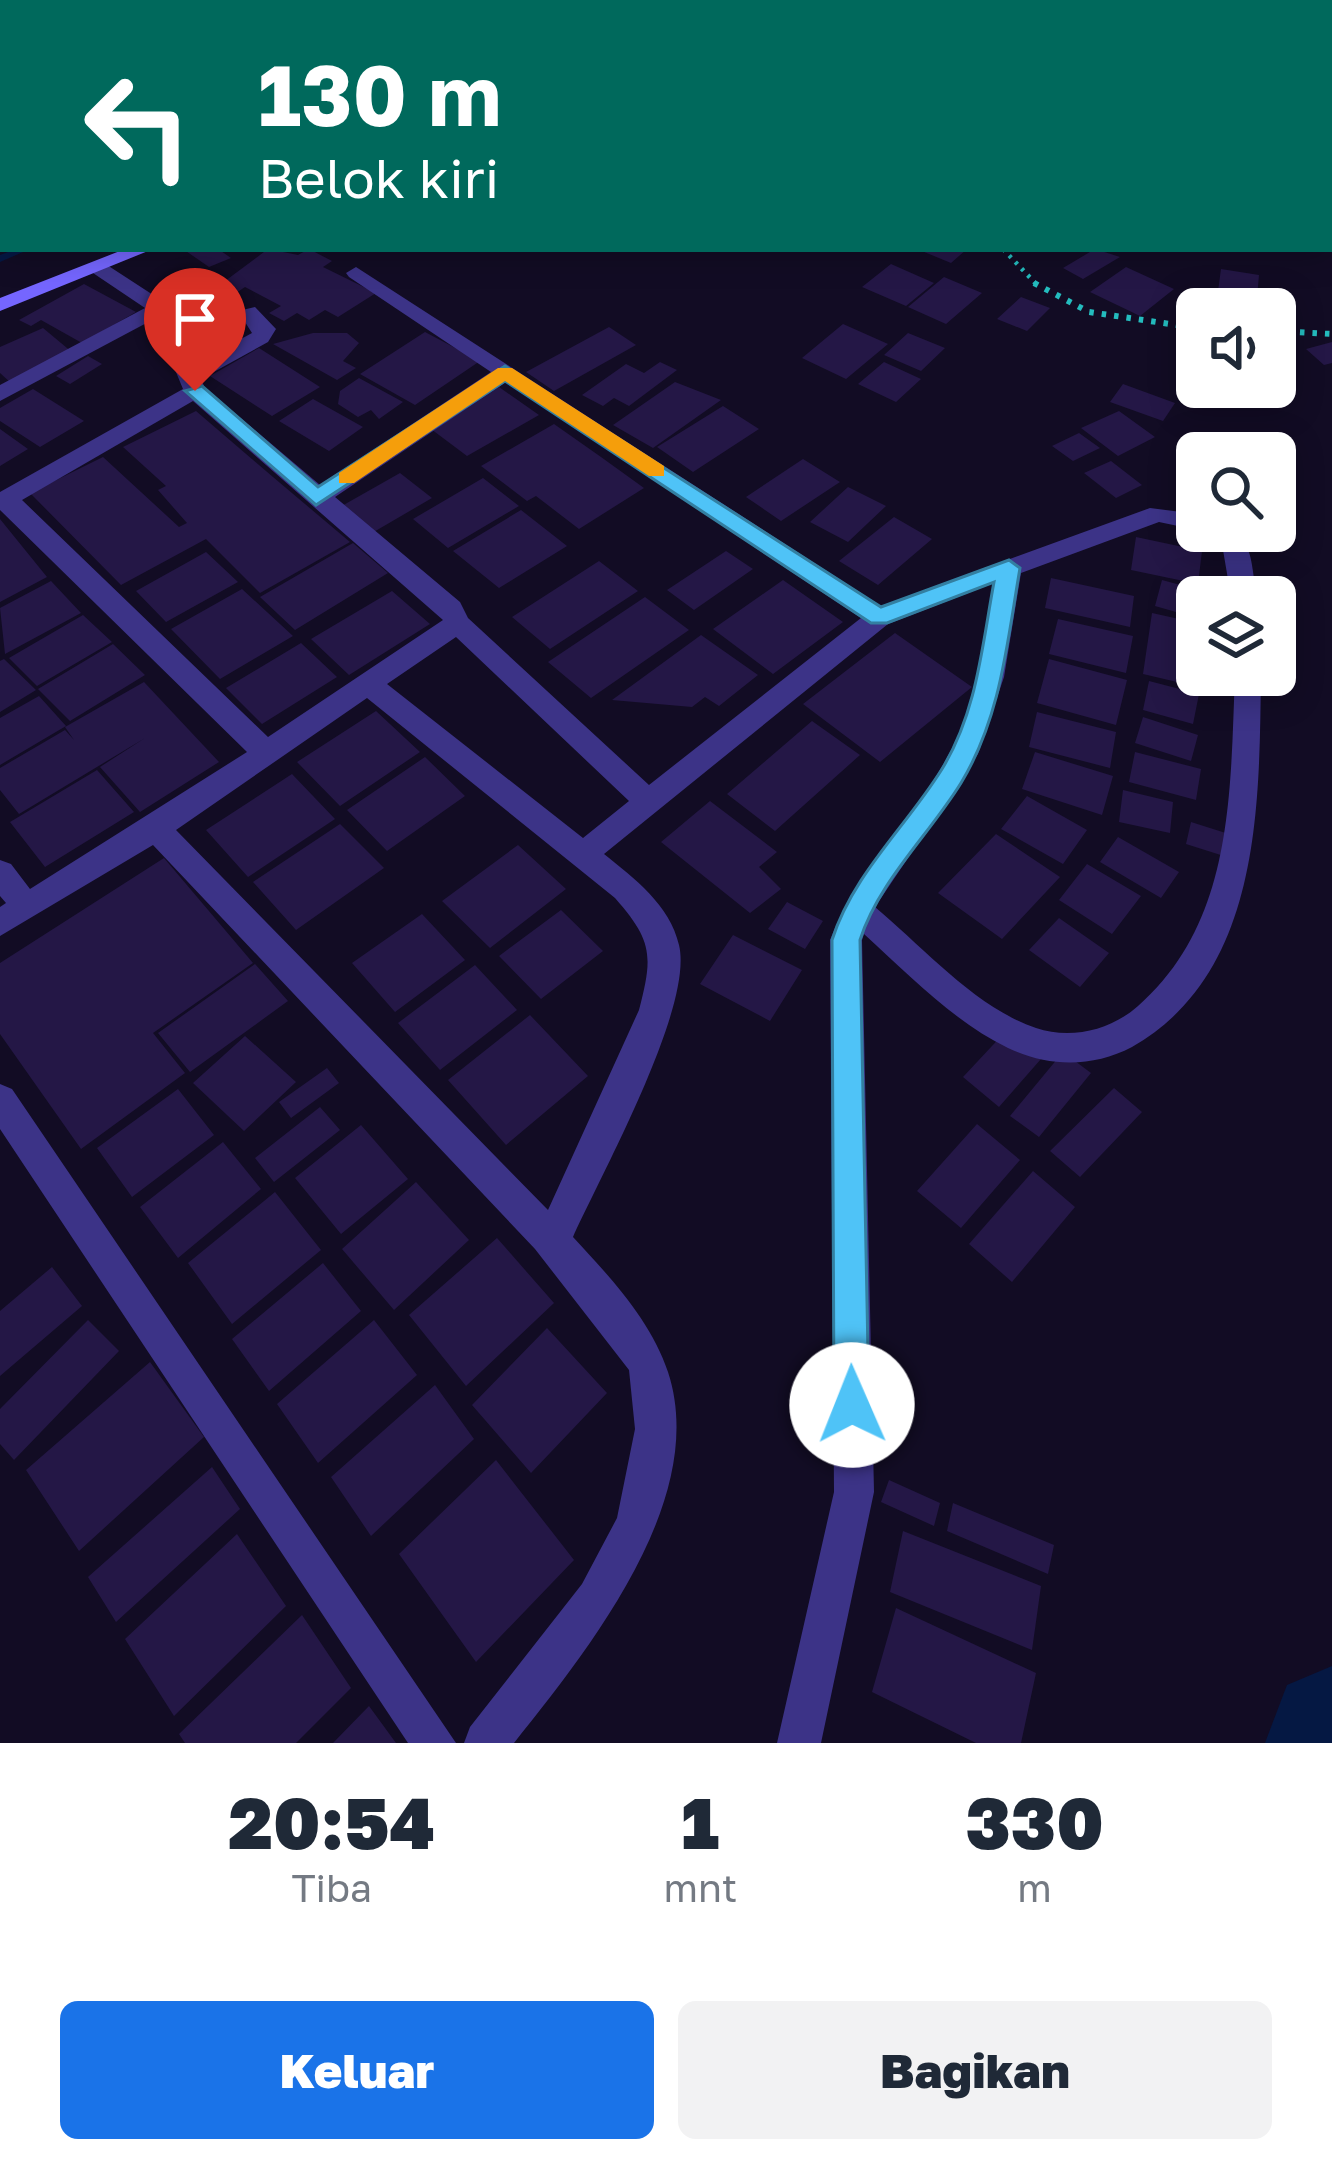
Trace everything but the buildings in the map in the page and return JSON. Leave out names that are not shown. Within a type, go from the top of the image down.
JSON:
[{"type":"main road","points":[[0,305],[134,252]]},
{"type":"street","points":[[97,267],[160,308],[193,383],[316,498],[451,609],[457,623],[649,802]]},
{"type":"street","points":[[356,273],[879,617]]},
{"type":"street","points":[[0,394],[160,308]]},
{"type":"street","points":[[248,311],[265,328],[260,337],[3,500],[266,753]]},
{"type":"street","points":[[316,498],[505,372]]},
{"type":"street","points":[[582,855],[879,617],[1160,514],[1176,517]]},
{"type":"street","points":[[799,1743],[854,1492],[846,940],[856,909],[951,776],[981,718],[1009,568]]},
{"type":"street","points":[[0,873],[13,914],[156,828],[457,623]]},
{"type":"street","points":[[370,686],[626,889],[655,922],[666,954],[649,1027],[551,1241]]},
{"type":"street","points":[[856,909],[997,1024],[1036,1045],[1075,1051],[1126,1038],[1162,1009],[1207,940],[1234,872],[1247,696]]},
{"type":"street","points":[[156,828],[551,1241],[641,1353],[652,1382],[656,1426],[648,1490],[610,1583],[486,1743]]},
{"type":"street","points":[[0,1100],[434,1743]]},
{"type":"path","points":[[1005,252],[1018,274],[1046,295],[1133,327],[1176,328]]},
{"type":"path","points":[[1296,333],[1332,334]]},
{"type":"waterway","points":[[0,259],[18,252]]},
{"type":"waterway","points":[[1329,1743],[1332,1730]]},
{"type":"slow traffic","points":[[347,478],[505,372],[656,471]]},
{"type":"route","points":[[195,391],[316,498],[505,372],[879,617],[1009,568],[981,718],[951,776],[856,909],[846,940],[852,1405]]}]
